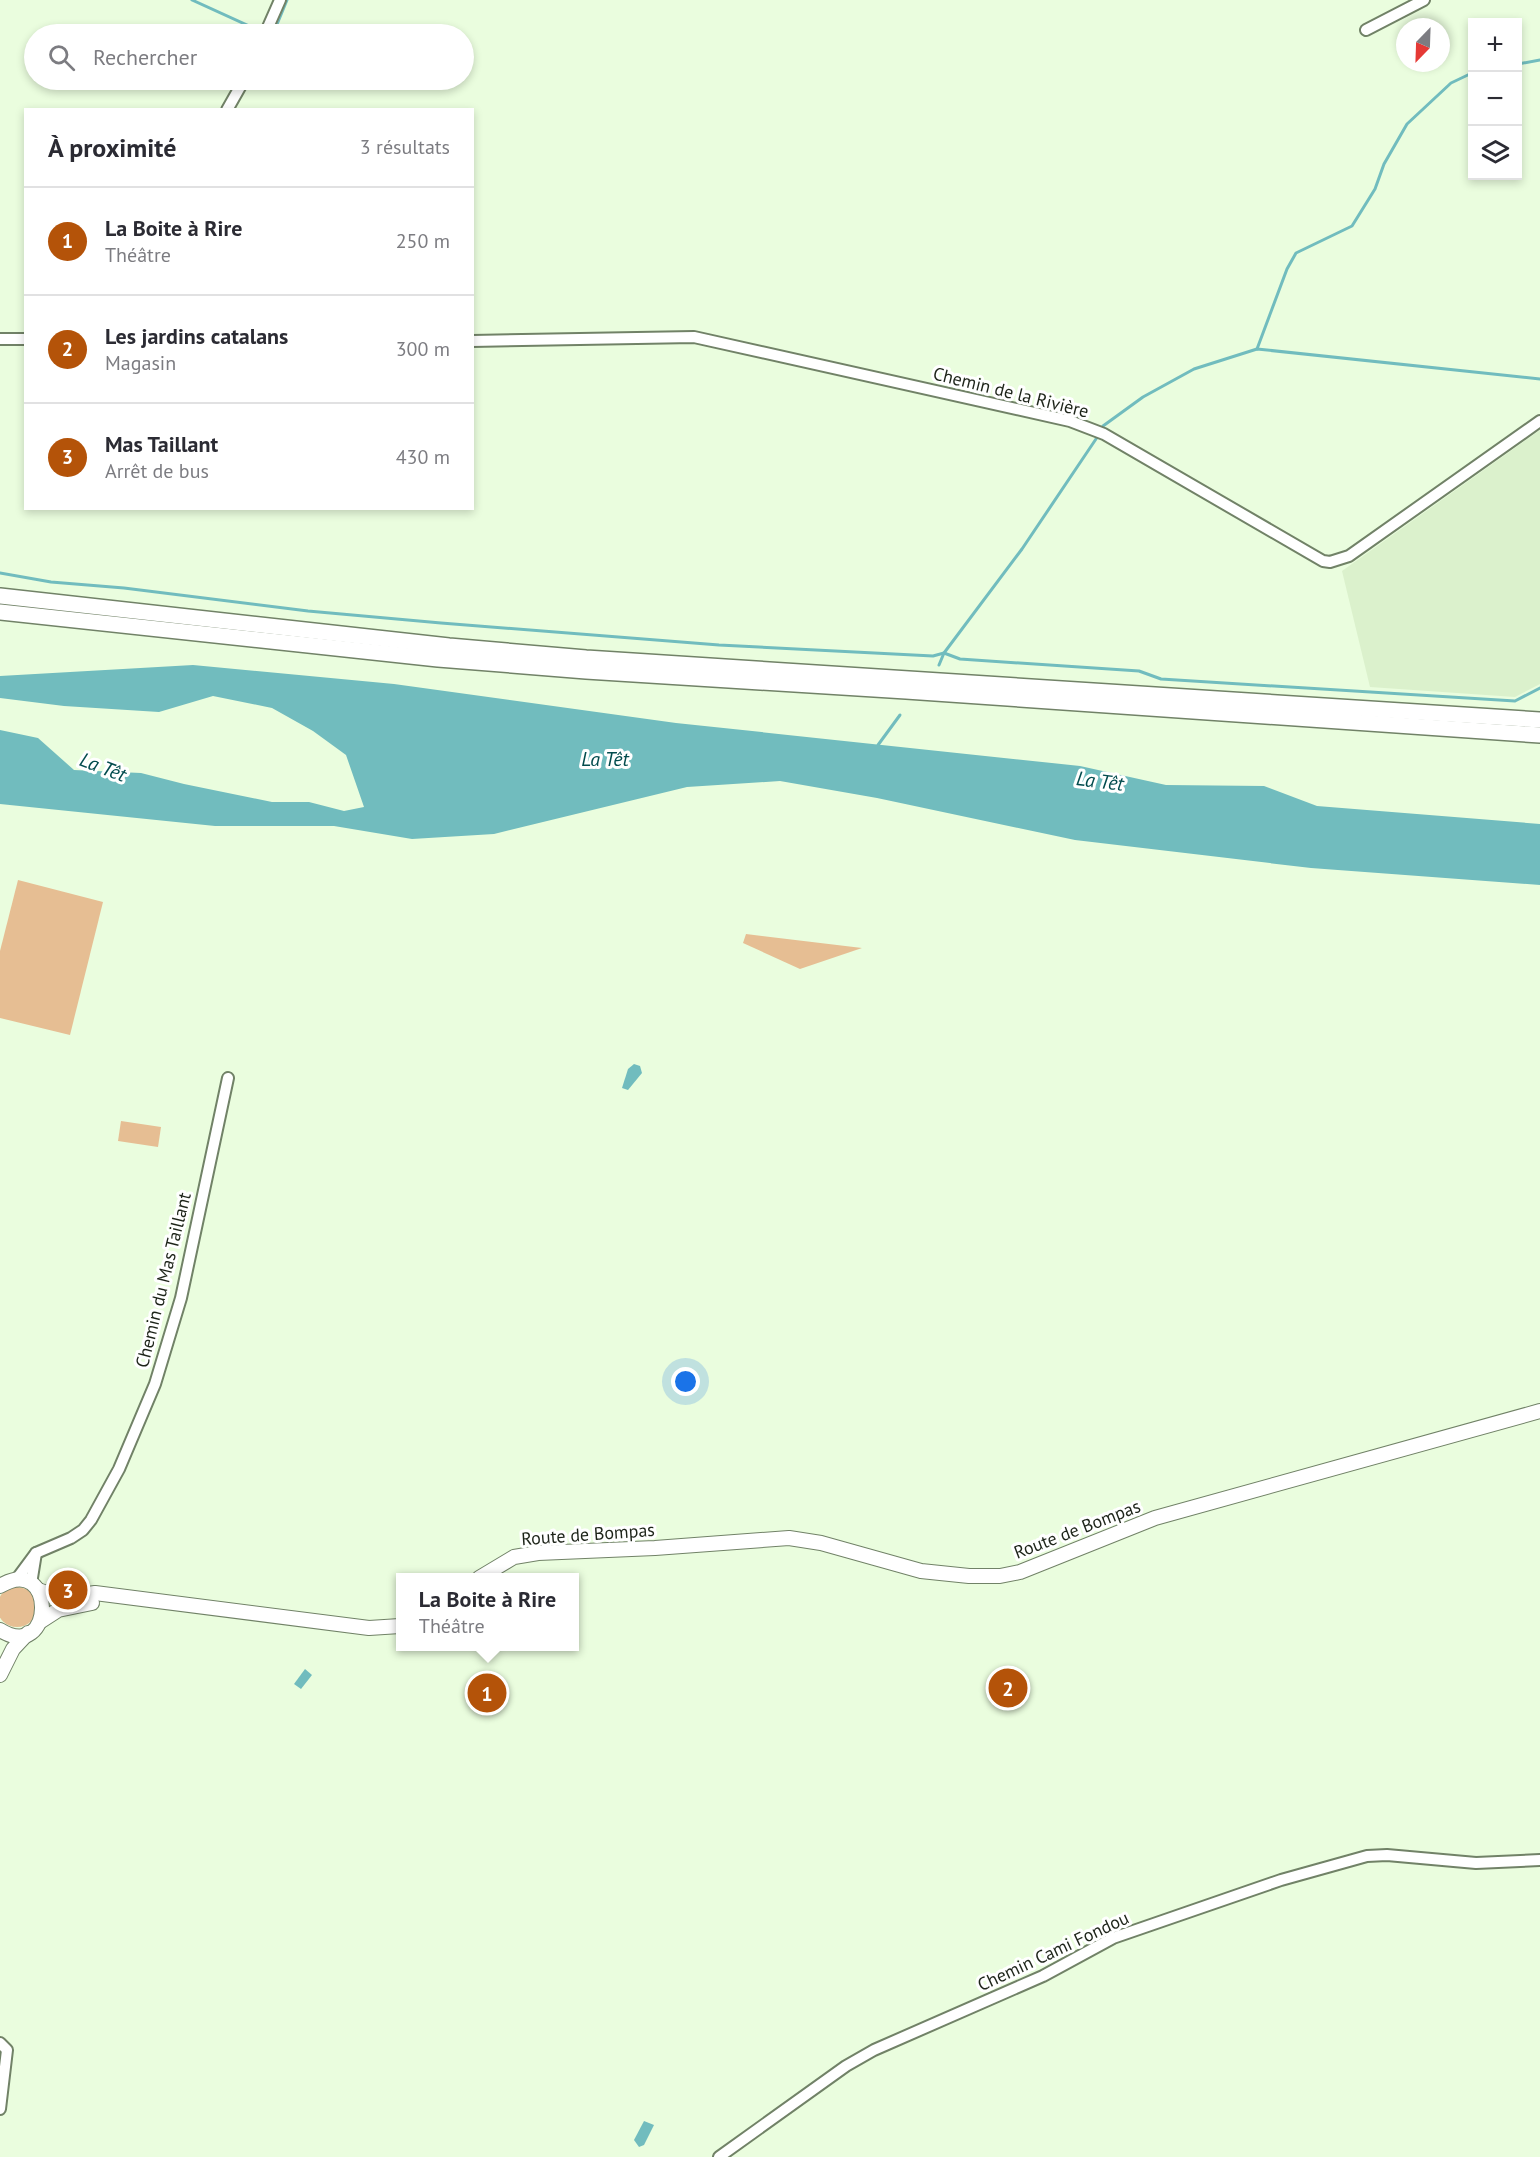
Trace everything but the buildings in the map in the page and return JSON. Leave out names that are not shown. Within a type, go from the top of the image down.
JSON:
[{"type":"highway","points":[[2,595],[279,628],[551,655],[1540,720]]},
{"type":"highway","points":[[0,612],[438,659],[563,669],[1540,735]]},
{"type":"main road","name":"Route de Bompas","points":[[485,1573],[514,1557],[538,1552],[655,1548],[789,1538],[821,1543],[921,1571],[969,1576],[1000,1576],[1020,1572],[1155,1518],[1540,1412]]},
{"type":"main road","points":[[0,1586],[16,1580],[62,1598],[95,1593],[369,1628],[396,1626]]},
{"type":"main road","points":[[34,1587],[44,1605],[41,1621]]},
{"type":"main road","points":[[0,1675],[13,1649],[41,1621],[58,1610],[79,1605],[144,1599]]},
{"type":"main road","points":[[0,1629],[13,1635],[28,1633]]},
{"type":"street","points":[[269,24],[280,0]]},
{"type":"street","points":[[1366,30],[1424,0]]},
{"type":"street","points":[[228,108],[238,90]]},
{"type":"street","name":"Chemin de la Rivière","points":[[474,341],[694,337],[1071,421],[1104,434],[1323,561],[1330,562],[1349,556],[1540,421]]},
{"type":"street","points":[[0,339],[24,339]]},
{"type":"street","name":"Chemin du Mas Taillant","points":[[36,1553],[70,1538],[83,1530],[91,1520],[118,1469],[155,1384],[181,1298],[228,1078]]},
{"type":"street","points":[[16,1580],[36,1553]]},
{"type":"street","points":[[34,1587],[36,1553]]},
{"type":"street","name":"Chemin Cami Fondou","points":[[719,2157],[846,2067],[874,2050],[1042,1976],[1113,1938],[1281,1880],[1367,1856],[1386,1855],[1476,1863],[1540,1860]]},
{"type":"street","points":[[0,2043],[7,2050],[0,2109]]},
{"type":"shaded area","points":[[1540,430],[1540,684],[1515,697],[1370,687],[1342,571]]},
{"type":"shaded area","points":[[18,880],[103,902],[70,1035],[0,1018],[0,951]]},
{"type":"shaded area","points":[[746,934],[862,948],[800,969],[743,943]]},
{"type":"shaded area","points":[[121,1121],[161,1127],[158,1147],[118,1141]]},
{"type":"shaded area","points":[[17,1587],[25,1589],[35,1599],[37,1607],[35,1615],[25,1625],[17,1627],[9,1625],[-1,1615],[-1,1599],[9,1589]]},
{"type":"water","name":"La Têt","points":[[193,665],[394,684],[676,723],[1080,766],[1166,785],[1264,786],[1317,806],[1540,824],[1540,885],[1311,868],[1075,840],[877,798],[780,781],[687,787],[494,834],[412,839],[334,826],[215,826],[0,804],[0,730],[38,738],[74,770],[141,773],[272,802],[309,802],[344,811],[364,807],[346,755],[313,731],[272,708],[213,696],[159,712],[64,706],[0,698],[0,676]]},
{"type":"water","points":[[634,1064],[640,1066],[642,1073],[628,1090],[622,1088],[628,1069]]},
{"type":"water","points":[[305,1669],[312,1675],[301,1689],[294,1684]]},
{"type":"water","points":[[644,2121],[654,2125],[644,2145],[639,2147],[634,2140]]},
{"type":"waterway","points":[[192,0],[245,24]]},
{"type":"waterway","points":[[277,24],[287,0]]},
{"type":"waterway","points":[[1522,63],[1540,60]]},
{"type":"waterway","points":[[1257,349],[1287,269],[1296,253],[1352,226],[1375,189],[1384,164],[1407,124],[1451,83],[1468,75]]},
{"type":"waterway","points":[[1103,426],[1143,397],[1194,369],[1257,349],[1540,379]]},
{"type":"waterway","points":[[939,665],[944,653],[1022,549],[1098,436]]},
{"type":"waterway","points":[[0,573],[51,582],[124,588],[308,611],[719,645],[933,656],[944,653],[960,659],[1139,671],[1161,679],[1515,701],[1540,688]]},
{"type":"waterway","points":[[878,745],[900,715]]},
{"type":"place","name":"Mas Taillant","points":[[68,1590]]},
{"type":"place","name":"Les jardins catalans","points":[[1008,1688]]},
{"type":"place","name":"La Boite à Rire","points":[[487,1693]]}]
